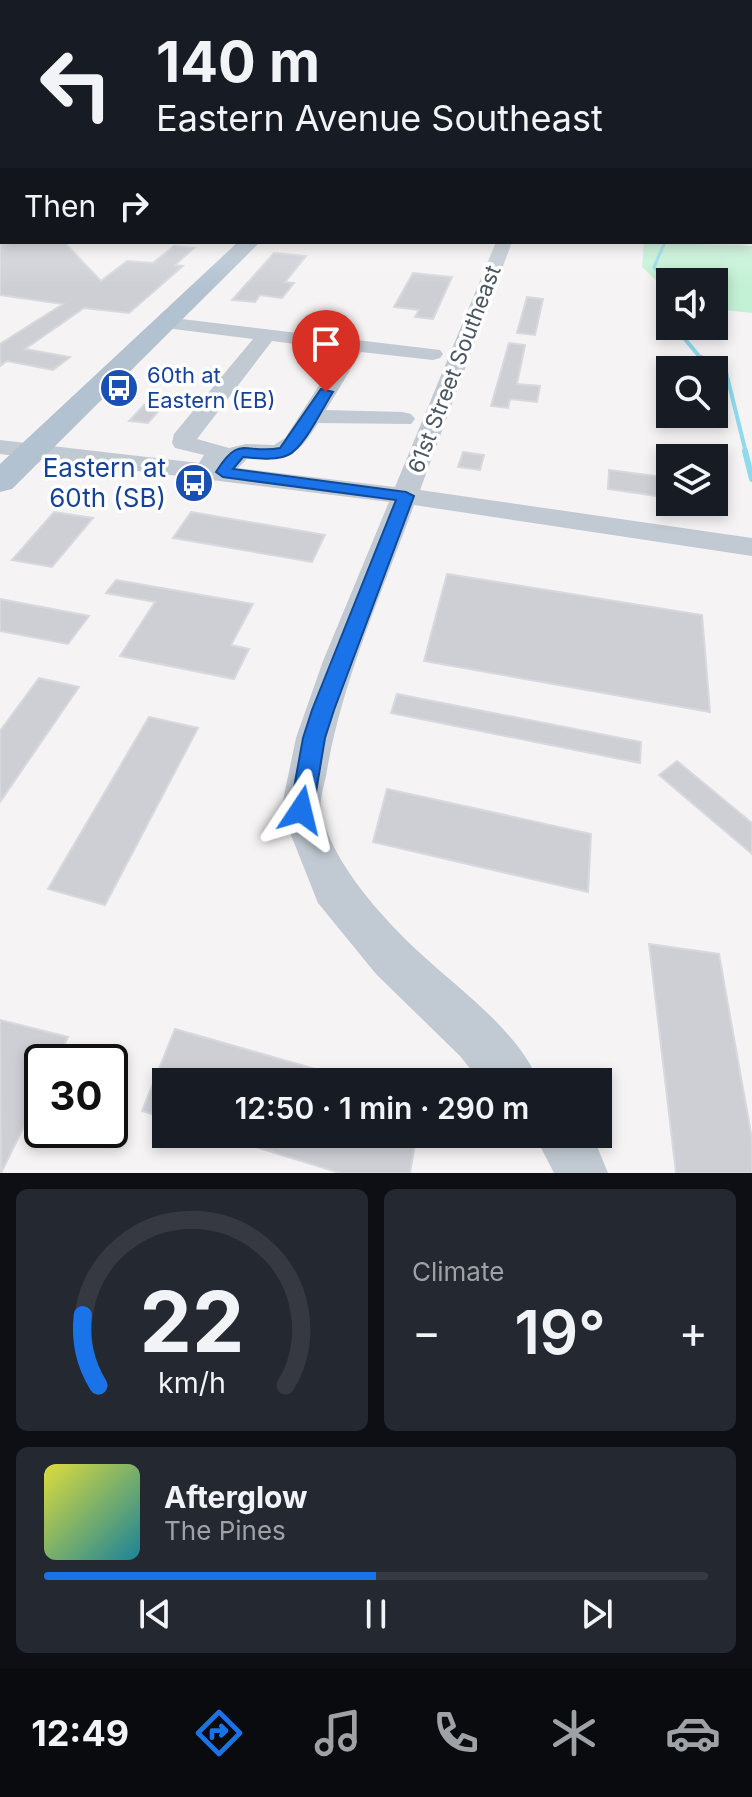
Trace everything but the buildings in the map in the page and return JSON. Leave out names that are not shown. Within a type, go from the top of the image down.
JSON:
[{"type":"main road","points":[[0,482],[248,244]]},
{"type":"street","name":"61st Street Southeast","points":[[502,1068],[477,1039],[392,958],[333,889],[301,810],[314,738],[323,710],[503,244]]},
{"type":"street","points":[[165,323],[433,354]]},
{"type":"street","points":[[215,471],[219,451],[184,443],[186,434],[268,334]]},
{"type":"street","points":[[215,471],[241,452],[273,454],[285,451],[356,344]]},
{"type":"street","points":[[311,416],[403,419]]},
{"type":"street","points":[[0,447],[406,496],[752,547]]},
{"type":"street","points":[[571,1148],[581,1173]]},
{"type":"green space","points":[[644,244],[752,246],[752,313],[728,310],[728,268],[656,268],[656,280],[642,267]]},
{"type":"waterway","points":[[656,269],[654,267],[664,244]]},
{"type":"waterway","points":[[686,340],[699,356],[725,368],[746,453]]},
{"type":"waterway","points":[[745,451],[752,479]]},
{"type":"place","name":"60th at Eastern (EB)","points":[[119,388]]},
{"type":"place","name":"Eastern at 60th (SB)","points":[[194,483]]},
{"type":"route","points":[[301,810],[314,738],[323,710],[406,496],[223,472],[234,455],[241,452],[273,454],[285,451],[294,443],[326,392]]}]
